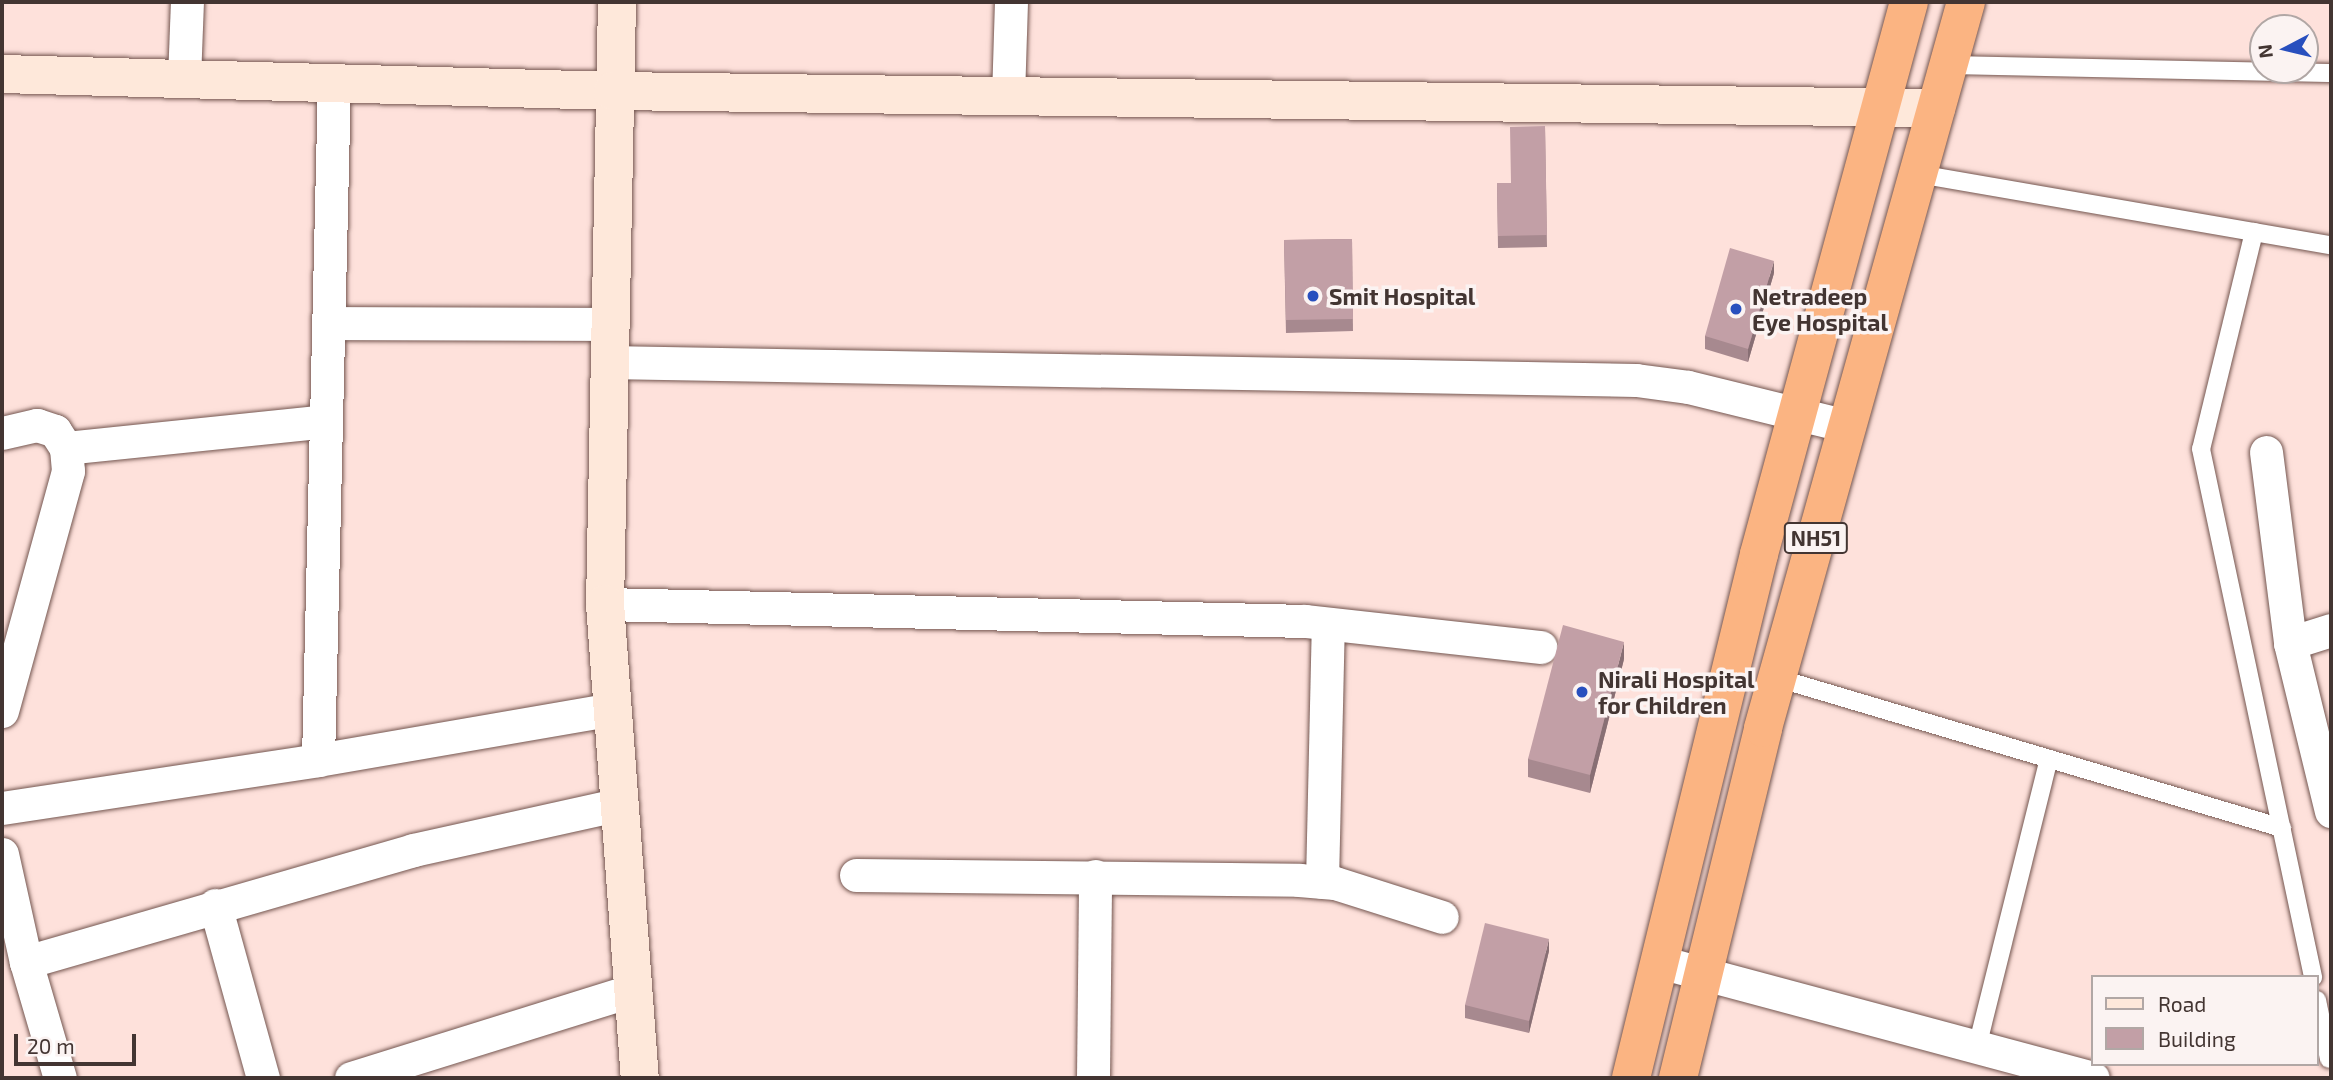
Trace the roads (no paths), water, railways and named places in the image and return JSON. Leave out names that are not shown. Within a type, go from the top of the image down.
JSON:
[{"type":"highway","name":"NH51","points":[[1631,1078],[1796,414],[1877,108],[1909,2]]},
{"type":"highway","name":"NH51","points":[[1678,1078],[1777,678],[1966,2]]},
{"type":"street","points":[[184,79],[187,2]]},
{"type":"street","points":[[617,2],[607,362],[605,604],[640,1078]]},
{"type":"street","points":[[1008,97],[1012,2]]},
{"type":"street","points":[[2,74],[613,92],[1936,108]]},
{"type":"street","points":[[318,760],[334,83]]},
{"type":"street","points":[[328,323],[608,324]]},
{"type":"street","points":[[607,362],[1636,380],[1677,384],[1847,426]]},
{"type":"street","points":[[66,448],[326,421]]},
{"type":"street","points":[[2,433],[37,425],[55,432],[66,448],[68,471],[2,710]]},
{"type":"street","points":[[2266,452],[2290,643],[2326,771],[2331,811]]},
{"type":"street","points":[[605,604],[1328,624],[1541,647]]},
{"type":"street","points":[[1322,882],[1328,624]]},
{"type":"street","points":[[2290,643],[2331,630]]},
{"type":"street","points":[[2,808],[318,760],[614,709]]},
{"type":"street","points":[[26,962],[215,905],[413,850],[620,804]]},
{"type":"street","points":[[2,854],[26,962],[60,1078]]},
{"type":"street","points":[[856,875],[1095,876],[1322,882],[1441,917]]},
{"type":"street","points":[[1093,1078],[1095,876]]},
{"type":"street","points":[[215,905],[263,1078]]},
{"type":"street","points":[[1660,962],[1994,1060],[2093,1078]]},
{"type":"street","points":[[351,1078],[634,990]]},
{"type":"lane","points":[[1948,65],[2331,73]]},
{"type":"lane","points":[[1918,174],[2331,245]]},
{"type":"lane","points":[[2254,232],[2202,449],[2312,975]]},
{"type":"lane","points":[[1777,678],[2282,828]]},
{"type":"lane","points":[[1994,1060],[2049,759]]},
{"type":"lane","points":[[2319,1010],[2329,1059]]},
{"type":"place","name":"Smit Hospital","points":[[1313,296]]},
{"type":"place","name":"Netradeep Eye Hospital","points":[[1736,309]]},
{"type":"place","name":"Nirali Hospital for Children","points":[[1582,692]]}]
